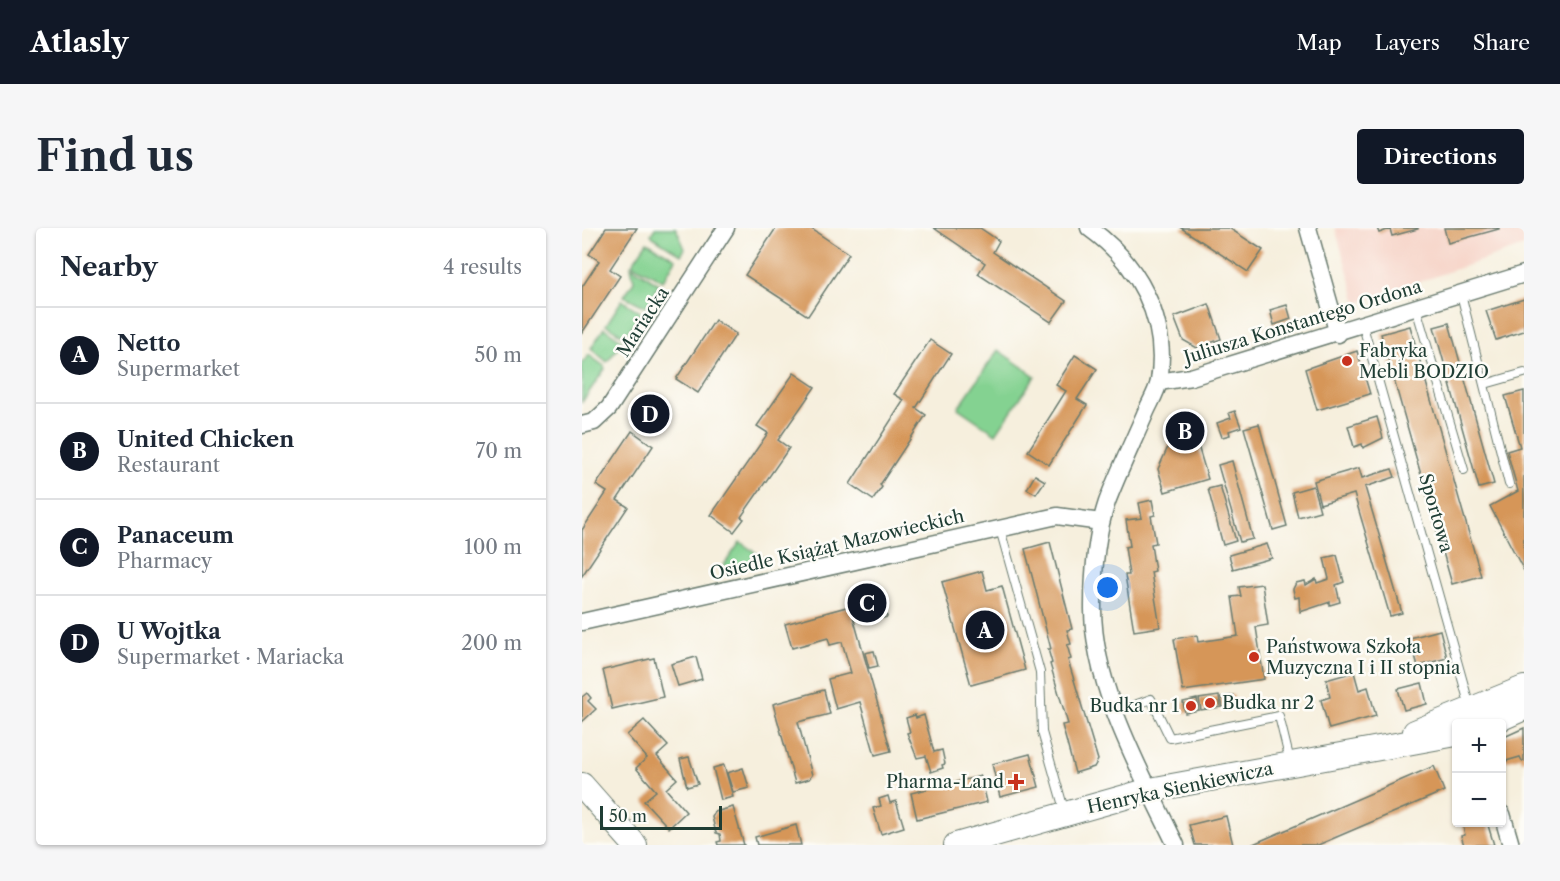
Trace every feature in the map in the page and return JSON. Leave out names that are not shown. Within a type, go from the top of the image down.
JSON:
[{"type":"street","name":"Mariacka","points":[[582,425],[594,422],[609,408],[726,228]]},
{"type":"street","points":[[1089,228],[1105,240],[1133,268],[1151,302],[1158,340],[1159,382],[1101,522],[1093,607],[1095,638],[1101,668],[1116,712],[1176,845]]},
{"type":"street","points":[[1308,228],[1338,334]]},
{"type":"street","name":"Juliusza Konstantego Ordona","points":[[1159,382],[1191,377],[1338,334],[1524,274]]},
{"type":"street","name":"Osiedle Książąt Mazowieckich","points":[[582,622],[1058,516],[1101,522]]},
{"type":"street","name":"Henryka Sienkiewicza","points":[[1479,717],[1524,688]]},
{"type":"street","name":"Henryka Sienkiewicza","points":[[1372,749],[1479,717],[1524,708]]},
{"type":"street","name":"Henryka Sienkiewicza","points":[[956,845],[1150,790],[1452,735]]},
{"type":"street","points":[[582,785],[635,842]]},
{"type":"street","points":[[1506,827],[1511,845]]},
{"type":"lane","points":[[1461,294],[1509,484]]},
{"type":"lane","points":[[1416,308],[1464,470]]},
{"type":"lane","name":"Sportowa","points":[[1363,326],[1479,717]]},
{"type":"lane","points":[[1485,384],[1524,373]]},
{"type":"lane","points":[[1000,528],[1040,672],[1042,732],[1065,813]]},
{"type":"lane","points":[[1116,712],[1151,699],[1170,738],[1279,716],[1290,765]]},
{"type":"shaded area","points":[[1335,228],[1524,228],[1524,246],[1357,303]]},
{"type":"green space","points":[[655,228],[676,228],[685,249],[681,255],[653,237],[651,234]]},
{"type":"green space","points":[[647,242],[676,259],[663,281],[632,264]]},
{"type":"green space","points":[[631,266],[659,284],[646,307],[624,296],[634,281]]},
{"type":"green space","points":[[622,300],[640,312],[640,316],[624,336],[606,325]]},
{"type":"green space","points":[[604,328],[622,343],[607,362],[591,348]]},
{"type":"green space","points":[[998,350],[1035,376],[996,434],[958,408]]},
{"type":"green space","points":[[589,355],[605,369],[582,402],[582,363]]},
{"type":"green space","points":[[740,542],[765,559],[727,568],[724,565]]},
{"type":"building","points":[[606,228],[637,228],[610,269],[620,276],[582,333],[582,287],[599,261],[589,254]]},
{"type":"building","points":[[776,228],[810,228],[849,254],[808,316],[745,275]]},
{"type":"building","points":[[934,228],[980,228],[999,241],[993,252],[1066,301],[1051,322],[978,274],[985,263]]},
{"type":"building","points":[[1181,228],[1229,228],[1263,250],[1248,272]]},
{"type":"building","points":[[1377,228],[1418,229],[1392,236],[1390,229],[1379,233]]},
{"type":"building","points":[[1444,228],[1499,228],[1499,229],[1448,243]]},
{"type":"building","points":[[1524,299],[1524,331],[1496,340],[1486,311]]},
{"type":"building","points":[[1209,304],[1221,339],[1197,348],[1183,340],[1174,317]]},
{"type":"building","points":[[1287,305],[1291,319],[1274,325],[1270,310]]},
{"type":"building","points":[[715,320],[736,334],[698,393],[676,379]]},
{"type":"building","points":[[1449,323],[1494,484],[1479,488],[1434,327]]},
{"type":"building","points":[[1410,326],[1481,576],[1452,584],[1381,334]]},
{"type":"building","points":[[930,340],[951,354],[916,408],[926,415],[880,485],[882,487],[873,500],[850,484],[904,400],[894,394]]},
{"type":"building","points":[[1357,351],[1370,394],[1317,410],[1305,369]]},
{"type":"building","points":[[1075,355],[1097,369],[1077,399],[1087,405],[1049,465],[1028,451],[1066,391],[1056,385]]},
{"type":"building","points":[[794,373],[815,387],[778,440],[789,448],[741,517],[744,519],[734,532],[711,515],[768,433],[757,426]]},
{"type":"building","points":[[1524,391],[1524,571],[1490,506],[1518,491],[1507,451],[1520,447],[1505,396]]},
{"type":"building","points":[[649,407],[666,418],[660,428],[642,417]]},
{"type":"building","points":[[1235,411],[1241,427],[1229,431],[1230,435],[1222,437],[1217,423],[1231,418],[1229,413]]},
{"type":"building","points":[[1188,412],[1208,479],[1165,492],[1158,469],[1183,414]]},
{"type":"building","points":[[1377,417],[1383,438],[1363,448],[1362,444],[1354,447],[1348,426]]},
{"type":"building","points":[[1259,424],[1287,526],[1273,530],[1244,428]]},
{"type":"building","points":[[632,431],[653,446],[617,500],[628,507],[582,576],[582,530],[607,492],[596,485]]},
{"type":"building","points":[[1232,461],[1253,539],[1240,542],[1218,465]]},
{"type":"building","points":[[1359,468],[1362,478],[1392,469],[1395,477],[1365,487],[1402,613],[1390,616],[1354,494],[1320,504],[1314,481]]},
{"type":"building","points":[[1035,475],[1045,481],[1036,494],[1027,489]]},
{"type":"building","points":[[1220,486],[1236,541],[1223,545],[1208,489]]},
{"type":"building","points":[[1313,486],[1320,511],[1298,517],[1292,492]]},
{"type":"building","points":[[1152,500],[1155,515],[1151,516],[1156,543],[1151,544],[1155,571],[1151,572],[1160,627],[1134,631],[1125,575],[1129,575],[1125,547],[1130,546],[1126,520],[1142,518],[1139,503]]},
{"type":"building","points":[[1050,542],[1072,629],[1067,630],[1071,644],[1067,645],[1071,659],[1068,660],[1098,760],[1094,767],[1075,773],[1062,725],[1068,724],[1050,664],[1052,663],[1048,649],[1051,649],[1025,549]]},
{"type":"building","points":[[1267,544],[1272,558],[1233,569],[1229,555]]},
{"type":"building","points":[[1337,555],[1344,582],[1336,585],[1340,602],[1330,605],[1330,602],[1300,612],[1299,597],[1295,598],[1293,589],[1296,583],[1305,581],[1306,585],[1316,579],[1317,583],[1329,579],[1324,558]]},
{"type":"building","points":[[982,571],[987,590],[1002,586],[1025,670],[971,685],[942,582]]},
{"type":"building","points":[[1262,584],[1268,625],[1256,627],[1264,679],[1183,691],[1174,639],[1197,635],[1198,642],[1238,636],[1232,597],[1241,596],[1239,587]]},
{"type":"building","points":[[882,597],[887,617],[868,622],[867,617],[856,620],[852,605]]},
{"type":"building","points":[[850,606],[891,751],[875,755],[860,702],[836,709],[828,679],[851,673],[842,642],[830,645],[828,638],[792,648],[785,624]]},
{"type":"building","points":[[1440,630],[1447,658],[1418,666],[1410,638]]},
{"type":"building","points":[[874,651],[878,666],[869,668],[865,653]]},
{"type":"building","points":[[696,657],[702,679],[678,686],[671,664]]},
{"type":"building","points":[[654,658],[663,697],[612,709],[603,670]]},
{"type":"building","points":[[1354,672],[1359,690],[1368,687],[1376,716],[1329,729],[1321,700],[1330,697],[1326,680]]},
{"type":"building","points":[[1422,683],[1427,704],[1404,710],[1398,689]]},
{"type":"building","points":[[824,690],[830,714],[798,722],[812,775],[809,779],[795,783],[773,704]]},
{"type":"building","points":[[587,693],[591,698],[588,701],[596,709],[582,722],[582,697]]},
{"type":"building","points":[[1233,695],[1235,705],[1223,708],[1221,697]]},
{"type":"building","name":"Budka nr 2","points":[[1219,696],[1221,707],[1201,710],[1199,699]]},
{"type":"building","name":"Budka nr 1","points":[[1197,699],[1199,710],[1185,713],[1183,702]]},
{"type":"building","points":[[915,715],[916,718],[924,715],[934,752],[942,750],[945,764],[942,765],[943,768],[931,772],[926,756],[917,758],[907,733],[910,732],[906,718]]},
{"type":"building","points":[[644,720],[668,746],[657,756],[677,779],[666,789],[686,812],[669,828],[644,801],[656,791],[636,768],[647,758],[627,735]]},
{"type":"building","points":[[1524,728],[1524,761],[1520,757],[1506,761],[1506,736]]},
{"type":"building","points":[[1030,754],[1039,787],[1000,797],[992,764]]},
{"type":"building","points":[[689,757],[698,784],[687,787],[680,759]]},
{"type":"building","points":[[724,765],[733,797],[721,800],[713,768]]},
{"type":"building","points":[[1434,766],[1444,791],[1318,845],[1251,845]]},
{"type":"building","points":[[743,768],[749,788],[733,792],[727,773]]},
{"type":"building","points":[[981,776],[987,802],[917,819],[911,793]]},
{"type":"building","points":[[888,796],[890,803],[896,801],[904,827],[881,834],[873,808],[881,806],[879,799]]},
{"type":"building","points":[[733,807],[744,845],[718,845],[717,842],[721,841],[720,834],[716,833],[712,817],[715,812]]},
{"type":"building","points":[[1226,816],[1233,845],[1195,845],[1189,825]]},
{"type":"building","points":[[796,825],[801,845],[757,845],[755,837]]},
{"type":"building","points":[[1463,827],[1489,827],[1494,845],[1464,845],[1461,836],[1465,835]]},
{"type":"place","name":"Fabryka Mebli BODZIO","points":[[1347,361]]},
{"type":"place","name":"U Wojtka","points":[[650,414]]},
{"type":"place","name":"United Chicken","points":[[1185,431]]},
{"type":"place","name":"Panaceum","points":[[867,603]]},
{"type":"place","name":"Netto","points":[[985,630]]},
{"type":"place","name":"Państwowa Szkoła Muzyczna I i II stopnia","points":[[1254,657]]},
{"type":"place","name":"Budka nr 2","points":[[1210,703]]},
{"type":"place","name":"Budka nr 1","points":[[1191,706]]},
{"type":"place","name":"Pharma-Land","points":[[1016,782]]}]
